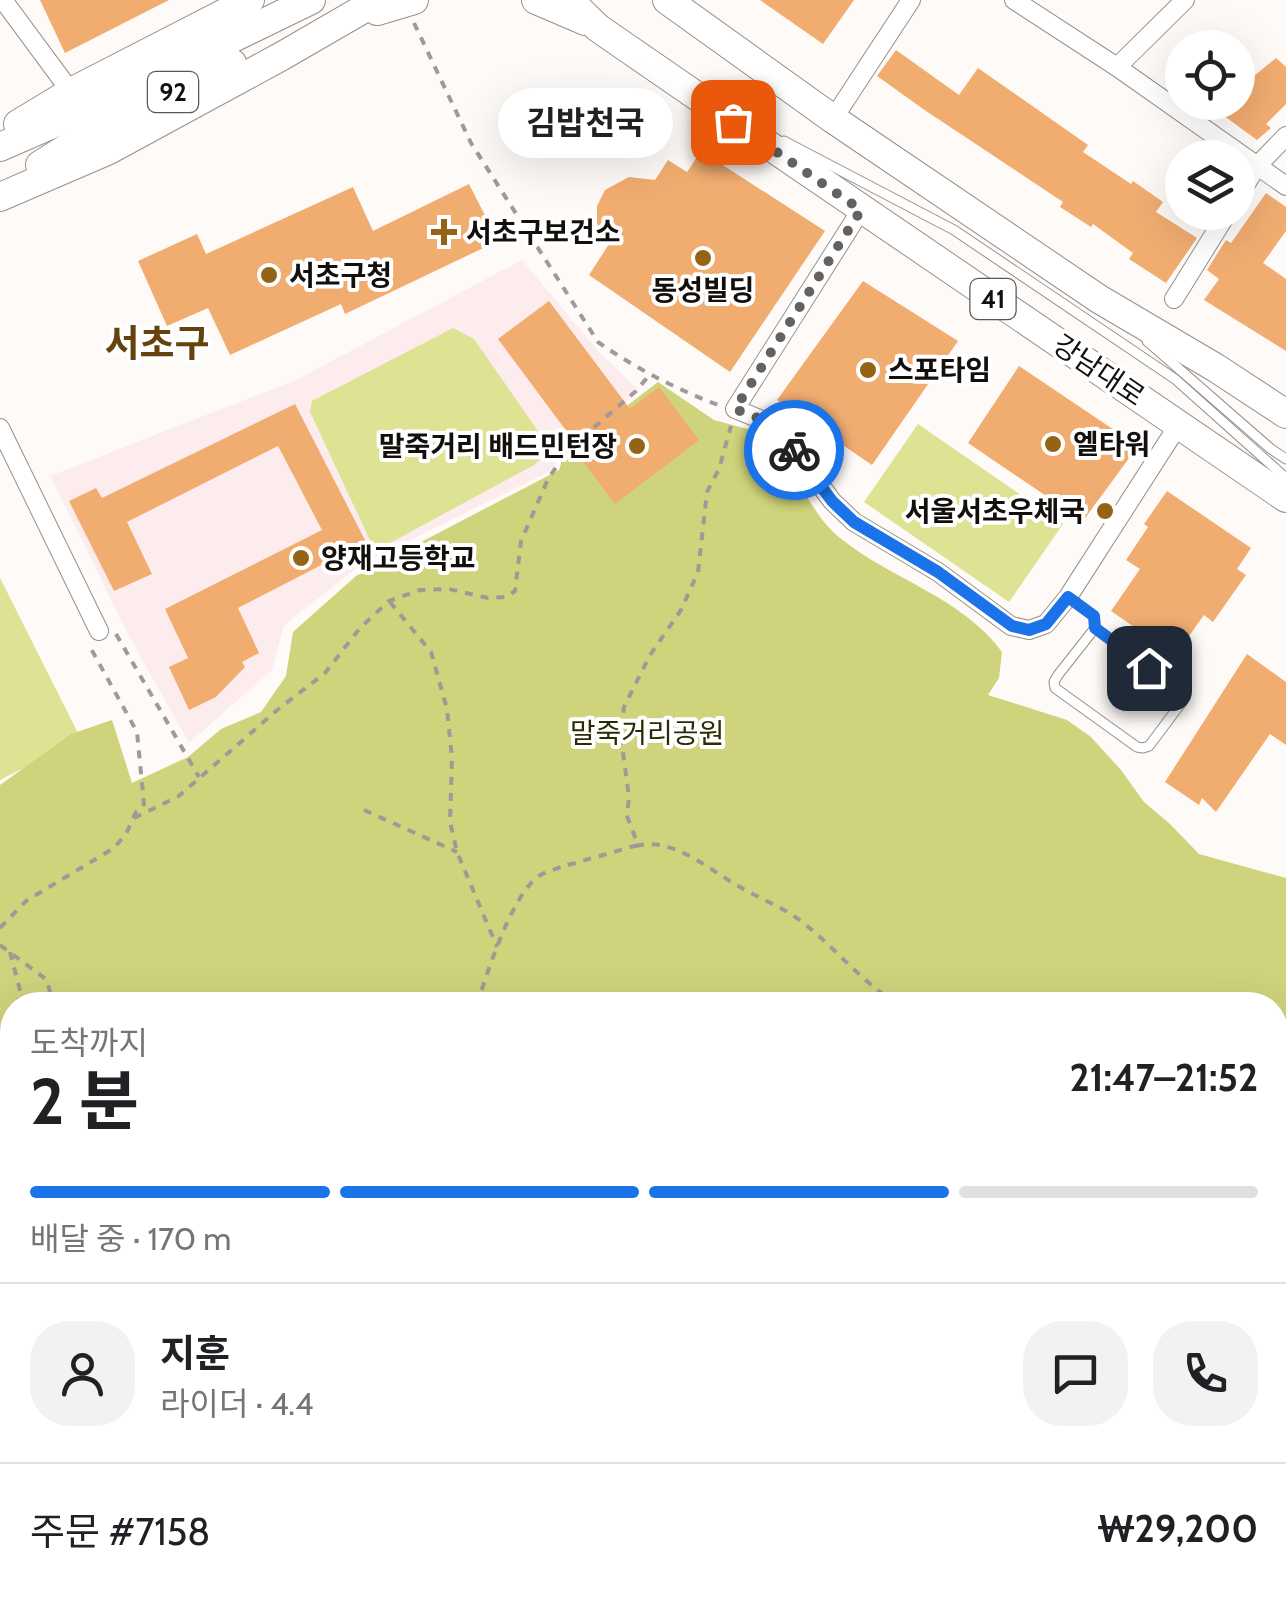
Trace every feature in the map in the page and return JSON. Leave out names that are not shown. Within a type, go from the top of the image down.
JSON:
[{"type":"main road","name":"92","points":[[0,147],[86,110],[312,0]]},
{"type":"main road","points":[[536,0],[598,28]]},
{"type":"main road","name":"강남대로","points":[[568,0],[598,28],[1286,498]]},
{"type":"main road","name":"41","points":[[668,0],[1099,300],[1286,414]]},
{"type":"main road","points":[[696,0],[756,64]]},
{"type":"main road","points":[[0,134],[232,4]]},
{"type":"main road","points":[[0,197],[107,152],[366,8],[385,5]]},
{"type":"main road","name":"92","points":[[0,188],[93,132],[385,5]]},
{"type":"street","points":[[4,0],[71,92]]},
{"type":"street","points":[[833,118],[911,0]]},
{"type":"street","points":[[1014,0],[1286,186]]},
{"type":"street","points":[[1117,68],[1185,0]]},
{"type":"street","points":[[1255,169],[1286,136]]},
{"type":"street","points":[[861,210],[735,409],[778,426],[832,501],[854,522],[938,572],[1012,626],[1029,630],[1046,624],[1068,597],[1179,424]]},
{"type":"street","points":[[1174,300],[1217,230]]},
{"type":"street","points":[[0,428],[99,631]]},
{"type":"lane","points":[[701,99],[954,230],[1175,380],[1286,478]]},
{"type":"lane","points":[[1099,300],[1286,460]]},
{"type":"lane","points":[[1068,597],[1094,616],[1095,628],[1058,675],[1055,688],[1137,746],[1149,746],[1182,702],[1182,695],[1095,628]]},
{"type":"path","points":[[385,5],[598,342],[628,363],[690,394],[735,409],[719,470],[707,492],[698,572],[681,610],[650,655],[624,707],[621,738],[629,797],[627,816],[638,845],[568,864],[537,877],[513,909],[481,992]]},
{"type":"path","points":[[134,818],[179,796],[325,673],[360,628],[389,601],[420,590],[448,589],[488,598],[506,597],[515,591],[521,541],[548,479],[568,450],[651,374]]},
{"type":"path","points":[[389,601],[431,652],[447,709],[452,758],[450,822],[457,852],[497,946]]},
{"type":"path","points":[[0,928],[26,901],[114,848],[144,804],[137,732],[89,644],[99,631],[116,634],[199,778]]},
{"type":"path","points":[[364,810],[457,852]]},
{"type":"path","points":[[568,864],[648,843],[683,853],[802,922],[878,992]]},
{"type":"path","points":[[0,945],[47,980],[50,992]]},
{"type":"path","points":[[10,950],[20,992]]},
{"type":"shaded area","points":[[522,260],[600,353],[640,391],[558,451],[555,469],[363,563],[284,625],[272,670],[189,743],[130,638],[50,476],[296,380]]},
{"type":"green space","points":[[453,328],[474,339],[547,444],[546,454],[534,465],[375,551],[310,412],[312,401]]},
{"type":"green space","name":"말죽거리공원","points":[[658,382],[714,420],[773,436],[830,529],[860,553],[967,617],[1002,652],[999,678],[988,695],[1067,720],[1091,737],[1144,802],[1199,854],[1286,878],[1286,992],[0,992],[0,785],[71,734],[112,720],[132,783],[188,757],[221,729],[261,712],[286,676],[293,632],[356,576],[559,470],[564,454]]},
{"type":"green space","points":[[918,424],[1063,524],[1009,602],[864,502]]},
{"type":"green space","points":[[0,578],[81,739],[0,780]]},
{"type":"building","points":[[40,0],[169,0],[65,53]]},
{"type":"building","points":[[760,0],[854,0],[823,44]]},
{"type":"building","points":[[896,50],[959,95],[978,68],[1088,145],[1083,152],[1163,202],[1156,212],[1165,218],[1165,230],[1184,230],[1197,238],[1166,283],[1129,259],[1133,253],[1093,224],[1091,227],[1060,207],[1063,202],[877,76]]},
{"type":"building","points":[[1276,58],[1286,67],[1286,104],[1266,124],[1271,128],[1257,140],[1230,120],[1255,120],[1255,75]]},
{"type":"building","name":"동성빌딩","points":[[701,151],[825,231],[730,372],[589,275],[611,241],[597,224],[597,206],[605,190],[629,177],[655,180],[668,160],[687,172]]},
{"type":"building","name":"서초구청","points":[[469,184],[498,241],[345,314],[341,304],[230,355],[208,308],[167,326],[138,261],[197,234],[206,254],[353,187],[373,231]]},
{"type":"building","points":[[1266,193],[1286,207],[1286,231],[1263,263],[1286,279],[1286,351],[1204,300],[1219,279],[1207,270],[1226,240],[1231,243],[1240,230],[1255,230],[1255,209]]},
{"type":"building","name":"스포타임","points":[[863,281],[958,341],[872,465],[777,400]]},
{"type":"building","points":[[549,301],[630,409],[659,387],[699,440],[615,504],[575,451],[579,448],[498,339]]},
{"type":"building","name":"엘타워","points":[[1019,366],[1138,446],[1083,521],[968,443]]},
{"type":"building","name":"양재고등학교","points":[[295,404],[366,542],[238,608],[259,653],[242,662],[245,667],[216,697],[189,710],[169,667],[188,658],[165,609],[322,530],[278,446],[127,522],[152,574],[114,591],[69,501],[96,488],[102,498]]},
{"type":"building","points":[[1167,491],[1251,548],[1237,569],[1246,575],[1213,622],[1204,615],[1181,647],[1168,638],[1162,646],[1111,611],[1140,569],[1126,560]]},
{"type":"building","points":[[1247,654],[1286,682],[1286,745],[1270,734],[1216,812],[1202,798],[1199,805],[1165,782]]},
{"type":"way so far","points":[[733,122],[861,210],[735,409],[778,426],[794,450]]},
{"type":"place","name":"김밥천국","points":[[733,122]]},
{"type":"place","name":"서초구보건소","points":[[444,232]]},
{"type":"place","name":"동성빌딩","points":[[703,258]]},
{"type":"place","name":"서초구청","points":[[269,275]]},
{"type":"place","name":"스포타임","points":[[868,370]]},
{"type":"place","name":"엘타워","points":[[1053,444]]},
{"type":"place","name":"말죽거리 배드민턴장","points":[[637,446]]},
{"type":"place","name":"서울서초우체국","points":[[1105,511]]},
{"type":"place","name":"양재고등학교","points":[[301,558]]},
{"type":"district","name":"서초구","points":[[157,344]]},
{"type":"route","points":[[794,450],[832,501],[854,522],[938,572],[1012,626],[1029,630],[1046,624],[1068,597],[1094,616],[1095,628],[1149,668]]}]
